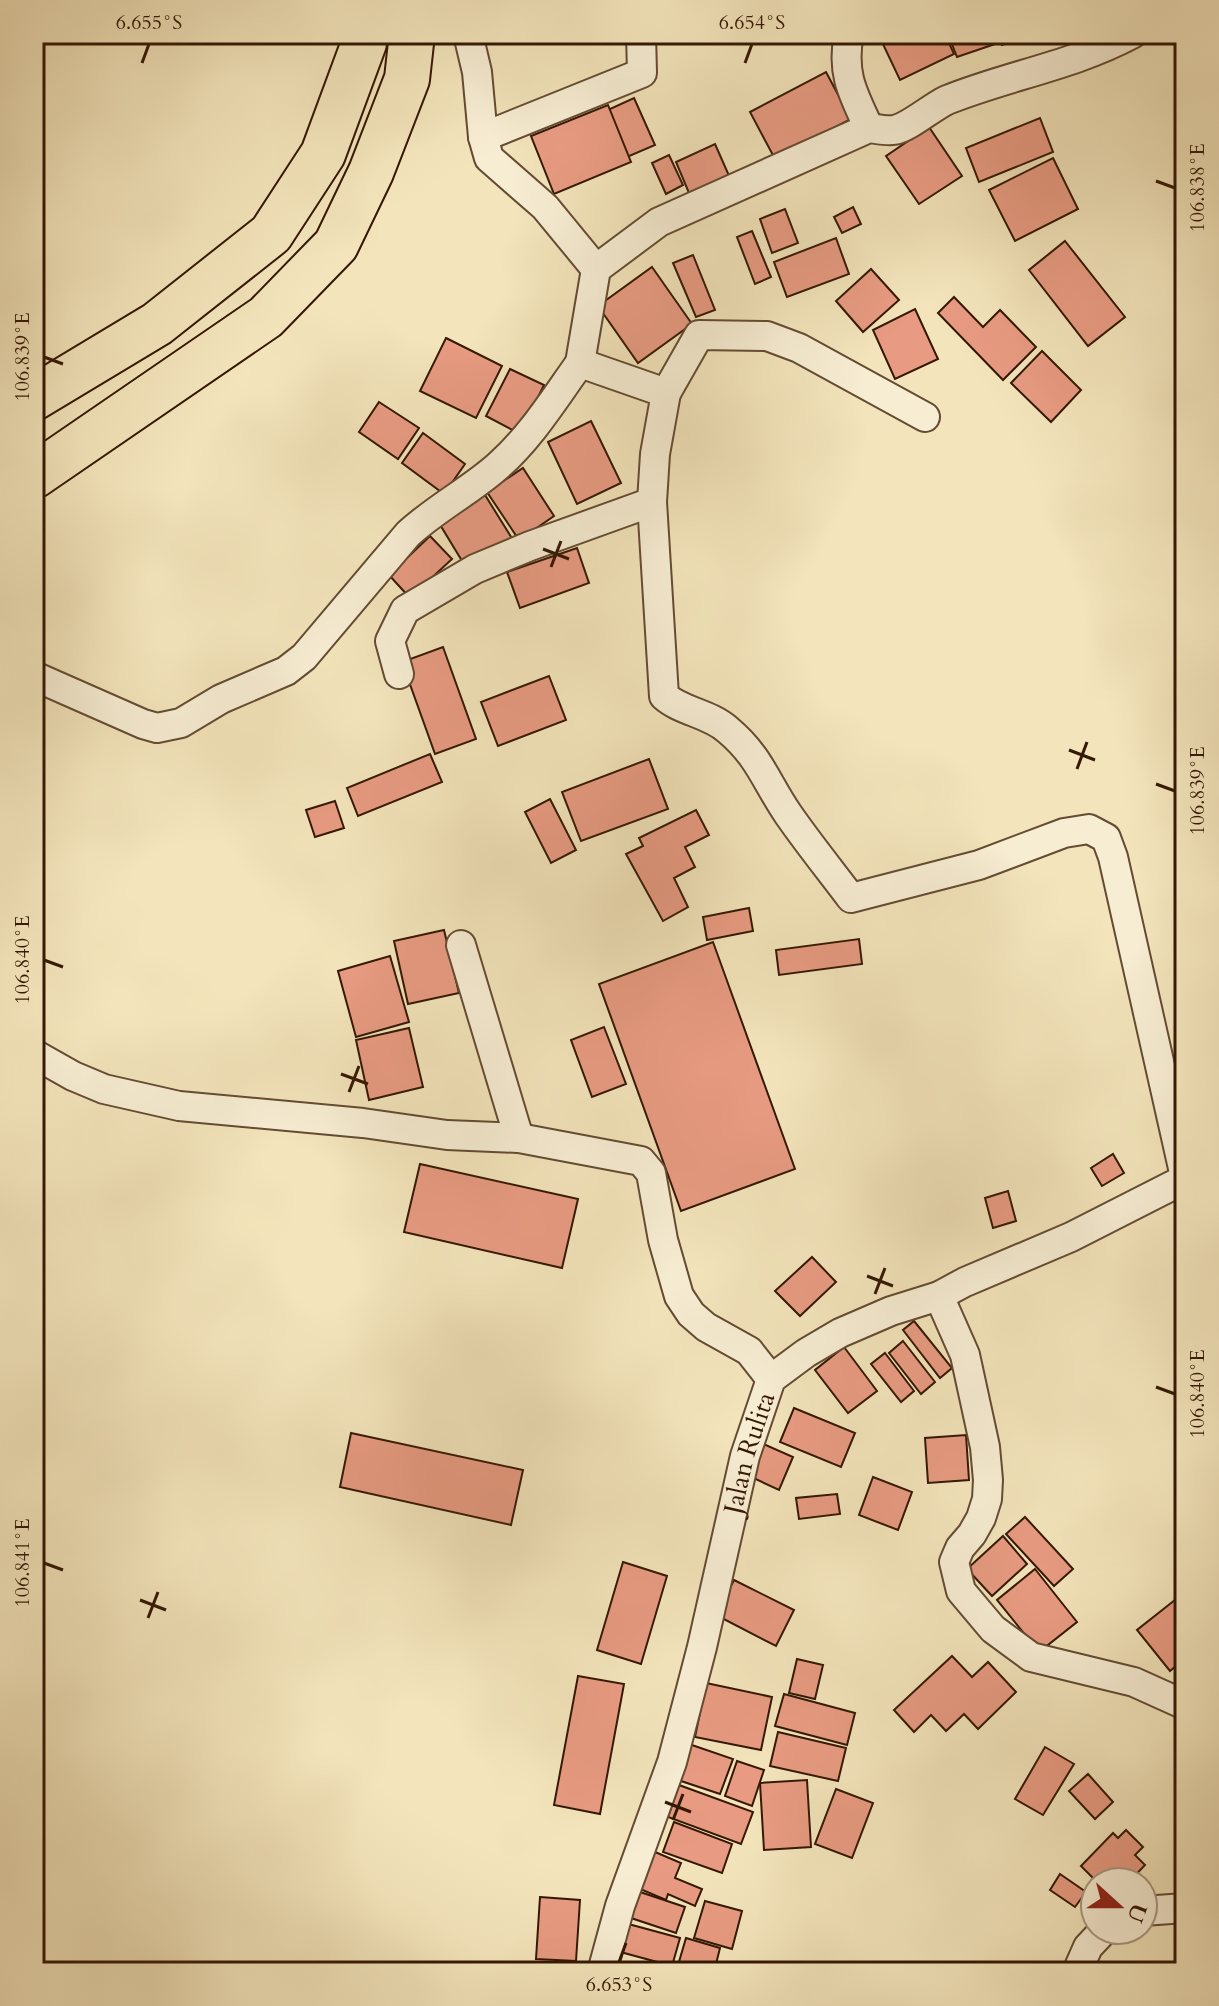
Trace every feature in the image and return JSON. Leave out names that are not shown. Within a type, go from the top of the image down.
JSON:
[{"type":"highway","points":[[34,398],[157,324],[271,234],[323,154],[364,43],[363,34]]},
{"type":"highway","points":[[34,476],[266,317],[336,245],[371,172],[407,79],[412,34]]},
{"type":"street","points":[[468,34],[477,72],[483,137],[489,158],[545,207],[596,269]]},
{"type":"street","points":[[483,137],[642,73],[641,34]]},
{"type":"street","points":[[849,34],[845,55],[848,77],[869,128]]},
{"type":"street","points":[[34,676],[157,728],[181,723],[221,699],[286,671],[320,639],[421,521],[495,469],[522,445],[580,363],[596,269],[659,222],[869,128],[896,130],[950,99],[1085,57],[1132,34]]},
{"type":"street","points":[[925,417],[799,348],[767,336],[699,335],[666,393],[655,454],[652,502],[664,696],[675,705],[713,719],[753,754],[786,812],[851,898],[979,865],[1064,833],[1089,829],[1106,838],[1113,857],[1185,1178]]},
{"type":"street","points":[[580,363],[666,393]]},
{"type":"street","points":[[399,674],[390,641],[405,610],[475,569],[652,502]]},
{"type":"street","points":[[461,945],[519,1138]]},
{"type":"street","points":[[34,1054],[104,1089],[179,1106],[363,1123],[447,1135],[519,1138],[641,1161],[651,1173],[663,1240],[679,1296],[691,1314],[706,1327],[749,1351],[771,1379]]},
{"type":"street","name":"Jalan Rulita","points":[[602,1972],[620,1906],[672,1762],[702,1647],[745,1456],[771,1379],[840,1333],[891,1311],[939,1296],[1071,1237],[1185,1178]]},
{"type":"street","points":[[939,1296],[965,1355],[985,1447],[988,1480],[987,1499],[981,1518],[954,1562],[961,1591],[993,1629],[1031,1657],[1134,1682],[1185,1705]]},
{"type":"street","points":[[1159,1910],[1185,1908]]},
{"type":"street","points":[[1077,1972],[1089,1946]]},
{"type":"building","points":[[893,34],[945,34],[954,54],[900,80],[881,40]]},
{"type":"building","points":[[948,34],[992,34],[995,44],[957,57]]},
{"type":"building","points":[[998,34],[1024,34],[1025,37],[1002,45]]},
{"type":"building","points":[[1026,34],[1057,34],[1029,42]]},
{"type":"building","points":[[826,72],[851,119],[775,159],[750,112]]},
{"type":"building","points":[[634,98],[655,145],[620,160],[599,114]]},
{"type":"building","points":[[608,105],[631,162],[554,194],[531,136]]},
{"type":"building","points":[[1040,118],[1053,152],[979,182],[966,148]]},
{"type":"building","points":[[929,127],[962,176],[919,204],[886,156]]},
{"type":"building","points":[[715,144],[734,187],[694,205],[676,162]]},
{"type":"building","points":[[669,155],[683,185],[666,194],[652,163]]},
{"type":"building","points":[[1053,158],[1078,209],[1015,241],[989,190]]},
{"type":"building","points":[[853,207],[861,224],[842,233],[834,217]]},
{"type":"building","points":[[785,209],[798,243],[772,253],[760,219]]},
{"type":"building","points":[[752,231],[771,277],[755,284],[737,237]]},
{"type":"building","points":[[836,238],[849,274],[787,297],[774,262]]},
{"type":"building","points":[[1065,241],[1125,317],[1088,346],[1029,270]]},
{"type":"building","points":[[693,255],[715,310],[696,317],[673,263]]},
{"type":"building","points":[[652,267],[692,324],[638,363],[598,306]]},
{"type":"building","points":[[871,269],[899,300],[863,332],[836,301]]},
{"type":"building","points":[[954,297],[983,327],[1000,310],[1036,347],[1003,380],[938,313]]},
{"type":"building","points":[[915,309],[938,359],[895,379],[873,330]]},
{"type":"building","points":[[446,338],[502,366],[476,418],[420,391]]},
{"type":"building","points":[[1042,351],[1081,390],[1051,422],[1011,383]]},
{"type":"building","points":[[510,369],[544,385],[520,434],[486,416]]},
{"type":"building","points":[[379,402],[419,428],[398,459],[359,432]]},
{"type":"building","points":[[591,421],[621,483],[577,504],[548,442]]},
{"type":"building","points":[[423,433],[465,464],[444,494],[402,463]]},
{"type":"building","points":[[523,468],[554,516],[519,540],[487,492]]},
{"type":"building","points":[[485,495],[513,540],[467,569],[439,523]]},
{"type":"building","points":[[430,536],[452,559],[410,598],[389,575]]},
{"type":"building","points":[[577,548],[589,583],[520,608],[507,572]]},
{"type":"building","points":[[443,647],[476,739],[435,754],[402,662]]},
{"type":"building","points":[[549,676],[566,720],[498,746],[481,702]]},
{"type":"building","points":[[430,754],[442,782],[358,816],[347,788]]},
{"type":"building","points":[[649,759],[668,809],[581,841],[562,792]]},
{"type":"building","points":[[550,799],[576,850],[551,863],[525,812]]},
{"type":"building","points":[[335,801],[344,828],[315,837],[306,810]]},
{"type":"building","points":[[696,810],[709,835],[685,847],[695,867],[674,878],[688,907],[663,921],[626,854],[643,846],[639,838]]},
{"type":"building","points":[[749,908],[753,931],[707,940],[703,917]]},
{"type":"building","points":[[444,930],[459,993],[408,1004],[394,941]]},
{"type":"building","points":[[859,939],[862,964],[779,975],[776,950]]},
{"type":"building","points":[[713,942],[795,1169],[681,1211],[599,984]]},
{"type":"building","points":[[390,956],[409,1022],[356,1037],[338,971]]},
{"type":"building","points":[[604,1027],[626,1084],[592,1097],[571,1040]]},
{"type":"building","points":[[409,1028],[423,1087],[369,1100],[356,1040]]},
{"type":"building","points":[[1113,1154],[1124,1173],[1102,1186],[1091,1168]]},
{"type":"building","points":[[420,1164],[578,1199],[562,1268],[404,1232]]},
{"type":"building","points":[[1008,1191],[1016,1221],[993,1228],[985,1198]]},
{"type":"building","points":[[812,1257],[836,1282],[800,1316],[775,1291]]},
{"type":"building","points":[[914,1321],[952,1368],[940,1378],[903,1330]]},
{"type":"building","points":[[903,1341],[935,1382],[921,1394],[889,1353]]},
{"type":"building","points":[[844,1347],[877,1391],[848,1413],[815,1370]]},
{"type":"building","points":[[885,1353],[914,1391],[901,1402],[871,1364]]},
{"type":"building","points":[[794,1408],[855,1433],[841,1467],[780,1442]]},
{"type":"building","points":[[351,1433],[523,1470],[511,1525],[340,1487]]},
{"type":"building","points":[[966,1435],[969,1480],[928,1483],[925,1438]]},
{"type":"building","points":[[761,1443],[793,1457],[779,1490],[747,1475]]},
{"type":"building","points":[[873,1477],[912,1492],[898,1530],[859,1515]]},
{"type":"building","points":[[837,1494],[840,1514],[799,1519],[796,1498]]},
{"type":"building","points":[[1025,1517],[1073,1569],[1054,1586],[1006,1534]]},
{"type":"building","points":[[1003,1536],[1027,1564],[992,1596],[967,1569]]},
{"type":"building","points":[[623,1562],[667,1576],[641,1664],[597,1650]]},
{"type":"building","points":[[1035,1569],[1077,1622],[1039,1652],[997,1600]]},
{"type":"building","points":[[734,1580],[794,1610],[776,1646],[716,1615]]},
{"type":"building","points":[[1185,1592],[1185,1658],[1170,1671],[1137,1630]]},
{"type":"building","points":[[952,1656],[972,1677],[988,1662],[1016,1692],[978,1729],[964,1714],[946,1731],[931,1715],[914,1732],[894,1710]]},
{"type":"building","points":[[797,1659],[823,1665],[815,1699],[789,1693]]},
{"type":"building","points":[[578,1676],[624,1684],[600,1814],[554,1805]]},
{"type":"building","points":[[706,1683],[772,1697],[761,1750],[695,1737]]},
{"type":"building","points":[[784,1694],[855,1713],[847,1745],[775,1726]]},
{"type":"building","points":[[778,1732],[846,1748],[838,1781],[770,1766]]},
{"type":"building","points":[[686,1743],[733,1759],[720,1794],[675,1779]]},
{"type":"building","points":[[1045,1747],[1074,1764],[1043,1815],[1015,1799]]},
{"type":"building","points":[[737,1761],[764,1770],[752,1806],[725,1796]]},
{"type":"building","points":[[1088,1774],[1113,1802],[1095,1819],[1069,1791]]},
{"type":"building","points":[[807,1780],[811,1847],[764,1850],[760,1783]]},
{"type":"building","points":[[679,1785],[753,1812],[741,1844],[668,1817]]},
{"type":"building","points":[[836,1789],[873,1803],[852,1858],[815,1844]]},
{"type":"building","points":[[674,1822],[732,1844],[722,1873],[663,1852]]},
{"type":"building","points":[[1126,1830],[1143,1847],[1135,1855],[1144,1866],[1081,1866],[1113,1833],[1118,1838]]},
{"type":"building","points":[[648,1849],[681,1863],[675,1878],[702,1889],[695,1906],[668,1894],[666,1900],[633,1886]]},
{"type":"building","points":[[1060,1874],[1079,1887],[1079,1902],[1075,1907],[1050,1890]]},
{"type":"building","points":[[640,1892],[685,1907],[676,1933],[631,1918]]},
{"type":"building","points":[[540,1897],[580,1900],[576,1961],[536,1959]]},
{"type":"building","points":[[705,1901],[742,1911],[732,1949],[694,1938]]},
{"type":"building","points":[[621,1922],[680,1938],[672,1966],[613,1950]]},
{"type":"building","points":[[686,1938],[720,1948],[714,1972],[676,1972]]}]
